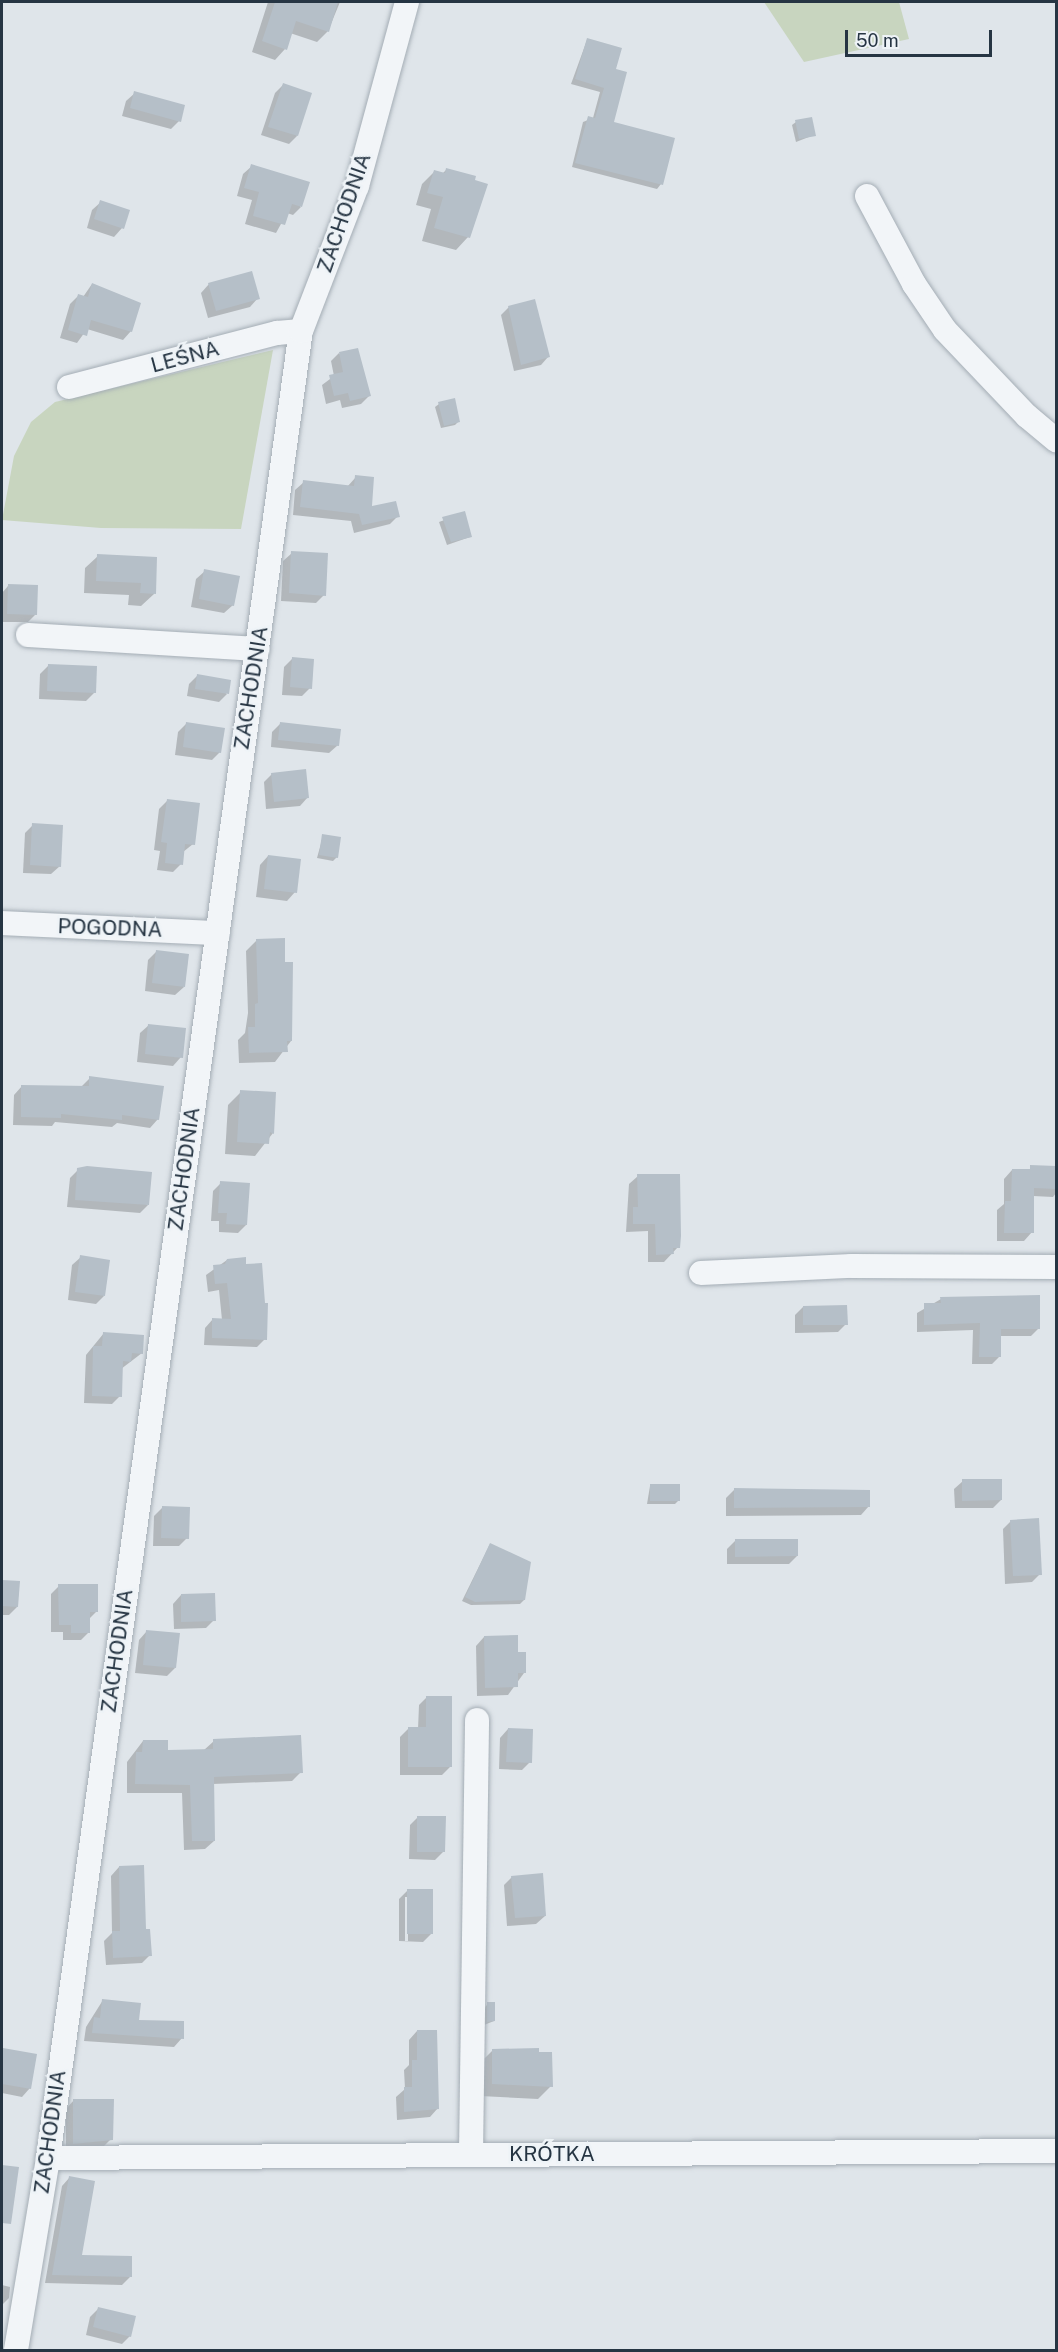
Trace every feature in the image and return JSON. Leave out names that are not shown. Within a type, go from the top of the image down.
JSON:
[{"type":"street","name":"ZACHODNIA","points":[[16,2350],[48,2158],[302,331],[357,186],[407,2]]},
{"type":"street","points":[[867,196],[914,284],[945,330],[1027,416],[1056,440]]},
{"type":"street","name":"LEŚNA","points":[[69,387],[277,333],[302,331]]},
{"type":"street","points":[[28,635],[258,649]]},
{"type":"street","name":"POGODNA","points":[[2,923],[218,933]]},
{"type":"street","points":[[701,1274],[852,1266],[1056,1267]]},
{"type":"street","points":[[471,2154],[477,1720]]},
{"type":"street","name":"KRÓTKA","points":[[48,2158],[1056,2151]]},
{"type":"green space","points":[[764,2],[899,2],[909,39],[804,62]]},
{"type":"green space","points":[[273,350],[241,529],[101,528],[2,520],[14,456],[31,422],[55,402]]},
{"type":"building","points":[[275,2],[338,2],[329,32],[296,21],[287,50],[262,41]]},
{"type":"building","points":[[587,38],[622,48],[616,69],[627,72],[614,122],[675,138],[663,185],[575,163],[588,116],[595,118],[604,88],[575,79]]},
{"type":"building","points":[[283,83],[312,93],[298,136],[268,127]]},
{"type":"building","points":[[134,91],[185,105],[181,122],[130,108]]},
{"type":"building","points":[[812,117],[816,136],[799,139],[795,120]]},
{"type":"building","points":[[251,164],[310,182],[302,207],[292,204],[285,225],[253,216],[259,192],[244,188]]},
{"type":"building","points":[[446,168],[476,176],[475,180],[488,184],[470,238],[434,228],[443,197],[427,193],[434,170],[445,173]]},
{"type":"building","points":[[100,200],[130,210],[124,229],[94,219]]},
{"type":"building","points":[[252,271],[260,299],[216,311],[208,283]]},
{"type":"building","points":[[92,283],[141,303],[132,332],[91,320],[87,336],[68,330],[78,294],[88,297]]},
{"type":"building","points":[[535,299],[550,357],[521,365],[508,306]]},
{"type":"building","points":[[358,348],[371,396],[350,401],[348,393],[334,396],[329,375],[343,372],[339,352]]},
{"type":"building","points":[[455,398],[460,422],[444,426],[438,402]]},
{"type":"building","points":[[355,475],[374,477],[372,506],[396,501],[400,517],[362,525],[359,514],[300,507],[303,480],[354,486]]},
{"type":"building","points":[[465,511],[472,537],[451,542],[442,517]]},
{"type":"building","points":[[291,551],[328,553],[326,596],[289,593]]},
{"type":"building","points":[[97,554],[157,557],[156,594],[140,593],[141,583],[96,581]]},
{"type":"building","points":[[204,569],[240,576],[234,606],[199,599]]},
{"type":"building","points":[[8,584],[38,585],[37,615],[7,614]]},
{"type":"building","points":[[292,657],[314,659],[312,689],[290,687]]},
{"type":"building","points":[[48,664],[97,666],[96,693],[47,691]]},
{"type":"building","points":[[197,674],[231,680],[229,694],[195,689]]},
{"type":"building","points":[[186,722],[225,728],[221,753],[183,747]]},
{"type":"building","points":[[280,722],[341,729],[339,746],[278,740]]},
{"type":"building","points":[[306,769],[309,798],[274,802],[271,773]]},
{"type":"building","points":[[167,799],[200,803],[195,845],[185,844],[183,865],[165,863],[167,843],[161,842]]},
{"type":"building","points":[[32,823],[63,825],[61,867],[30,865]]},
{"type":"building","points":[[322,834],[341,837],[338,858],[319,855]]},
{"type":"building","points":[[268,855],[301,859],[297,893],[264,889]]},
{"type":"building","points":[[285,938],[285,962],[293,962],[292,1041],[287,1041],[288,1052],[249,1053],[248,1027],[255,1027],[255,1004],[258,1003],[256,939]]},
{"type":"building","points":[[156,950],[189,954],[185,987],[152,983]]},
{"type":"building","points":[[148,1024],[186,1028],[183,1058],[145,1054]]},
{"type":"building","points":[[89,1076],[164,1086],[159,1120],[122,1115],[122,1120],[61,1114],[61,1118],[21,1117],[21,1085],[89,1086]]},
{"type":"building","points":[[240,1090],[276,1092],[274,1134],[270,1132],[269,1144],[237,1142]]},
{"type":"building","points":[[1030,1165],[1056,1166],[1056,1189],[1034,1188],[1034,1233],[1004,1233],[1005,1201],[1011,1201],[1012,1169],[1030,1169]]},
{"type":"building","points":[[87,1166],[152,1172],[149,1205],[75,1200],[77,1168]]},
{"type":"building","points":[[637,1174],[680,1174],[681,1236],[680,1248],[673,1248],[674,1254],[656,1255],[655,1224],[633,1224],[633,1207],[638,1207]]},
{"type":"building","points":[[220,1181],[250,1183],[247,1225],[226,1224],[227,1213],[218,1213]]},
{"type":"building","points":[[80,1255],[110,1260],[105,1296],[75,1292]]},
{"type":"building","points":[[246,1257],[246,1264],[262,1263],[265,1303],[268,1303],[267,1340],[212,1338],[212,1318],[231,1319],[227,1283],[215,1284],[213,1265],[225,1264],[227,1259]]},
{"type":"building","points":[[1040,1295],[1040,1329],[1001,1329],[1001,1357],[979,1357],[980,1323],[924,1325],[924,1303],[941,1303],[940,1297]]},
{"type":"building","points":[[847,1305],[848,1325],[803,1325],[803,1306]]},
{"type":"building","points":[[103,1332],[144,1335],[143,1354],[132,1353],[131,1362],[123,1361],[122,1397],[92,1396],[93,1346],[102,1346]]},
{"type":"building","points":[[962,1479],[1002,1479],[1002,1500],[962,1501]]},
{"type":"building","points":[[650,1484],[680,1484],[680,1501],[650,1501]]},
{"type":"building","points":[[734,1488],[870,1490],[870,1507],[734,1508]]},
{"type":"building","points":[[162,1506],[190,1507],[189,1539],[161,1538]]},
{"type":"building","points":[[1039,1518],[1042,1575],[1013,1576],[1010,1520]]},
{"type":"building","points":[[735,1539],[798,1539],[798,1556],[735,1557]]},
{"type":"building","points":[[490,1543],[531,1562],[525,1600],[475,1602],[465,1597]]},
{"type":"building","points":[[2,1580],[20,1581],[18,1607],[2,1606]]},
{"type":"building","points":[[58,1584],[98,1584],[98,1612],[90,1612],[90,1633],[71,1633],[71,1625],[59,1625]]},
{"type":"building","points":[[215,1593],[216,1621],[181,1622],[181,1594]]},
{"type":"building","points":[[146,1630],[180,1633],[176,1668],[143,1665]]},
{"type":"building","points":[[518,1635],[518,1652],[526,1652],[526,1673],[518,1673],[518,1687],[485,1688],[484,1636]]},
{"type":"building","points":[[426,1696],[452,1696],[452,1767],[408,1767],[408,1727],[426,1727]]},
{"type":"building","points":[[508,1728],[533,1729],[532,1763],[506,1762]]},
{"type":"building","points":[[301,1735],[303,1773],[214,1777],[215,1841],[192,1841],[190,1785],[135,1784],[136,1752],[142,1752],[143,1740],[168,1740],[168,1750],[213,1749],[213,1739]]},
{"type":"building","points":[[417,1816],[446,1816],[445,1852],[417,1852]]},
{"type":"building","points":[[144,1865],[146,1929],[150,1929],[152,1956],[113,1958],[112,1931],[120,1931],[119,1866]]},
{"type":"building","points":[[543,1873],[546,1916],[515,1918],[511,1876]]},
{"type":"building","points":[[407,1889],[433,1889],[433,1934],[407,1934]]},
{"type":"building","points":[[102,1999],[141,2003],[139,2020],[184,2021],[184,2039],[92,2033],[94,2017],[100,2018]]},
{"type":"building","points":[[487,2002],[495,2002],[495,2021],[487,2022]]},
{"type":"building","points":[[417,2030],[437,2030],[439,2109],[404,2112],[404,2087],[412,2087],[412,2060],[417,2060]]},
{"type":"building","points":[[3,2048],[37,2054],[31,2089],[2,2084]]},
{"type":"building","points":[[539,2048],[539,2052],[552,2052],[553,2087],[492,2084],[492,2049]]},
{"type":"building","points":[[73,2099],[114,2099],[113,2140],[73,2144]]},
{"type":"building","points":[[2,2165],[19,2167],[11,2224],[2,2223]]},
{"type":"building","points":[[69,2176],[95,2181],[82,2255],[132,2256],[132,2277],[52,2275]]},
{"type":"building","points":[[98,2307],[136,2316],[131,2337],[93,2327]]}]
